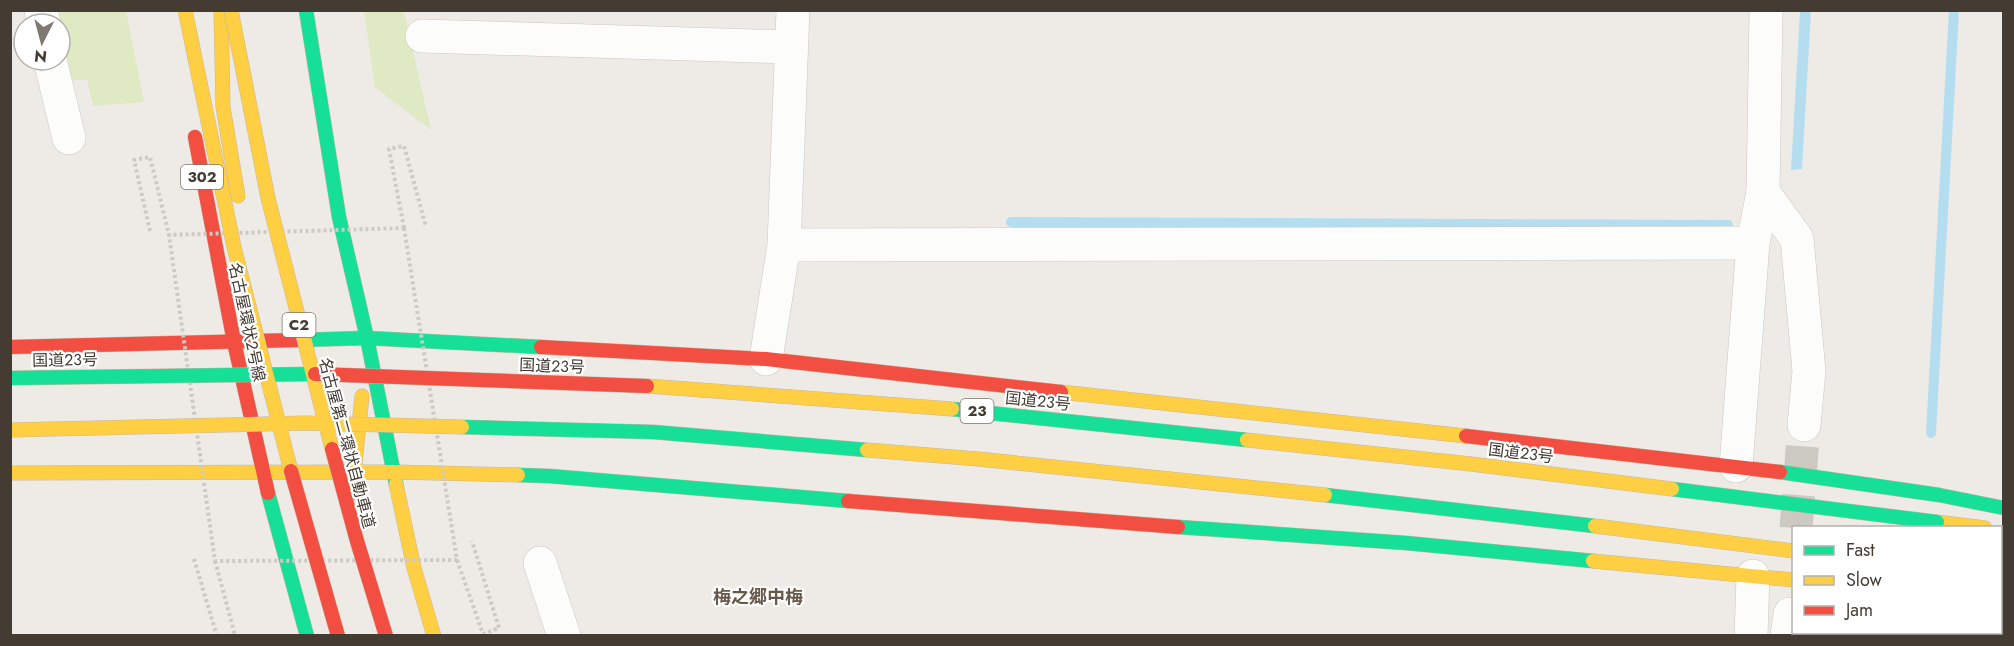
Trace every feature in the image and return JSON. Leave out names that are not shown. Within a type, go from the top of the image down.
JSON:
[{"type":"highway","points":[[175,10],[186,84]]},
{"type":"highway","points":[[185,10],[223,201],[259,355],[338,636]]},
{"type":"highway","points":[[220,10],[223,107],[240,205]]},
{"type":"highway","name":"名古屋第二環状自動車道","points":[[231,10],[264,183],[335,464],[384,636]]},
{"type":"highway","points":[[306,10],[339,217],[367,338],[414,568],[434,636]]},
{"type":"highway","name":"名古屋環状2号線","points":[[194,129],[234,342],[262,472],[307,636]]},
{"type":"highway","points":[[262,472],[271,340],[263,306]]},
{"type":"highway","points":[[367,338],[354,473],[384,636]]},
{"type":"highway","points":[[10,347],[367,338],[766,359],[1736,466],[1939,495],[2004,508]]},
{"type":"highway","name":"国道23号","points":[[10,378],[307,375],[652,386],[1034,417],[1483,465],[1969,526]]},
{"type":"highway","points":[[10,430],[305,423],[653,432],[978,459],[1459,509],[1792,551]]},
{"type":"highway","points":[[10,473],[393,472],[549,476],[1079,520],[1406,543],[1792,580]]},
{"type":"street","points":[[766,359],[784,245],[793,10]]},
{"type":"street","points":[[1736,466],[1753,243],[1763,192],[1766,10]]},
{"type":"street","points":[[422,36],[791,47]]},
{"type":"street","points":[[53,72],[69,138]]},
{"type":"street","points":[[1763,192],[1797,239],[1809,371],[1804,425]]},
{"type":"street","points":[[784,245],[1753,243]]},
{"type":"street","points":[[540,563],[564,636]]},
{"type":"street","points":[[1750,636],[1753,576]]},
{"type":"path","points":[[404,228],[389,149],[404,146],[426,228]]},
{"type":"path","points":[[150,231],[134,160],[150,157],[169,235]]},
{"type":"path","points":[[458,560],[483,634],[499,628],[472,541]]},
{"type":"path","points":[[194,559],[217,636]]},
{"type":"path","points":[[215,561],[235,635],[231,636]]},
{"type":"green space","points":[[126,11],[144,102],[93,106],[87,80],[72,80],[72,12],[58,12]]},
{"type":"green space","points":[[364,11],[404,11],[431,130],[375,87]]},
{"type":"water","points":[[1800,11],[1811,11],[1802,169],[1791,170]]},
{"type":"waterway","points":[[1931,433],[1954,10]]},
{"type":"waterway","points":[[1011,222],[1728,225]]},
{"type":"tunnel","points":[[1796,526],[1804,425]]},
{"type":"traffic: fast","points":[[306,10],[339,217],[367,338],[396,484]]},
{"type":"traffic: fast","points":[[300,340],[367,338],[541,347]]},
{"type":"traffic: fast","points":[[10,378],[315,374]]},
{"type":"traffic: fast","points":[[952,409],[1247,440]]},
{"type":"traffic: fast","points":[[462,427],[653,432],[867,450]]},
{"type":"traffic: fast","points":[[1780,472],[1939,495],[2004,508]]},
{"type":"traffic: fast","points":[[518,475],[848,501]]},
{"type":"traffic: fast","points":[[1672,489],[1937,522]]},
{"type":"traffic: fast","points":[[268,493],[307,636]]},
{"type":"traffic: fast","points":[[1325,495],[1595,526]]},
{"type":"traffic: fast","points":[[1178,527],[1406,543],[1593,561]]},
{"type":"traffic: slow","points":[[185,10],[234,247],[291,471]]},
{"type":"traffic: slow","points":[[221,10],[223,107],[238,196]]},
{"type":"traffic: slow","points":[[231,10],[268,198],[332,449]]},
{"type":"traffic: slow","points":[[647,386],[952,409]]},
{"type":"traffic: slow","points":[[1061,392],[1466,436]]},
{"type":"traffic: slow","points":[[358,494],[354,473],[362,396]]},
{"type":"traffic: slow","points":[[10,430],[305,423],[462,427]]},
{"type":"traffic: slow","points":[[1247,440],[1471,464],[1672,489]]},
{"type":"traffic: slow","points":[[867,450],[978,459],[1325,495]]},
{"type":"traffic: slow","points":[[10,473],[393,472],[518,475]]},
{"type":"traffic: slow","points":[[396,484],[414,568],[434,636]]},
{"type":"traffic: slow","points":[[1937,522],[1969,526]]},
{"type":"traffic: slow","points":[[1595,526],[1792,551]]},
{"type":"traffic: slow","points":[[1593,561],[1792,580]]},
{"type":"traffic: jam","points":[[195,137],[234,342],[268,493]]},
{"type":"traffic: jam","points":[[10,347],[300,340]]},
{"type":"traffic: jam","points":[[541,347],[766,359],[1061,392]]},
{"type":"traffic: jam","points":[[315,374],[647,386]]},
{"type":"traffic: jam","points":[[1466,436],[1780,472]]},
{"type":"traffic: jam","points":[[332,449],[386,636]]},
{"type":"traffic: jam","points":[[291,471],[338,636]]},
{"type":"traffic: jam","points":[[848,501],[1178,527]]},
{"type":"district","name":"梅之郷中梅","points":[[758,597]]}]
